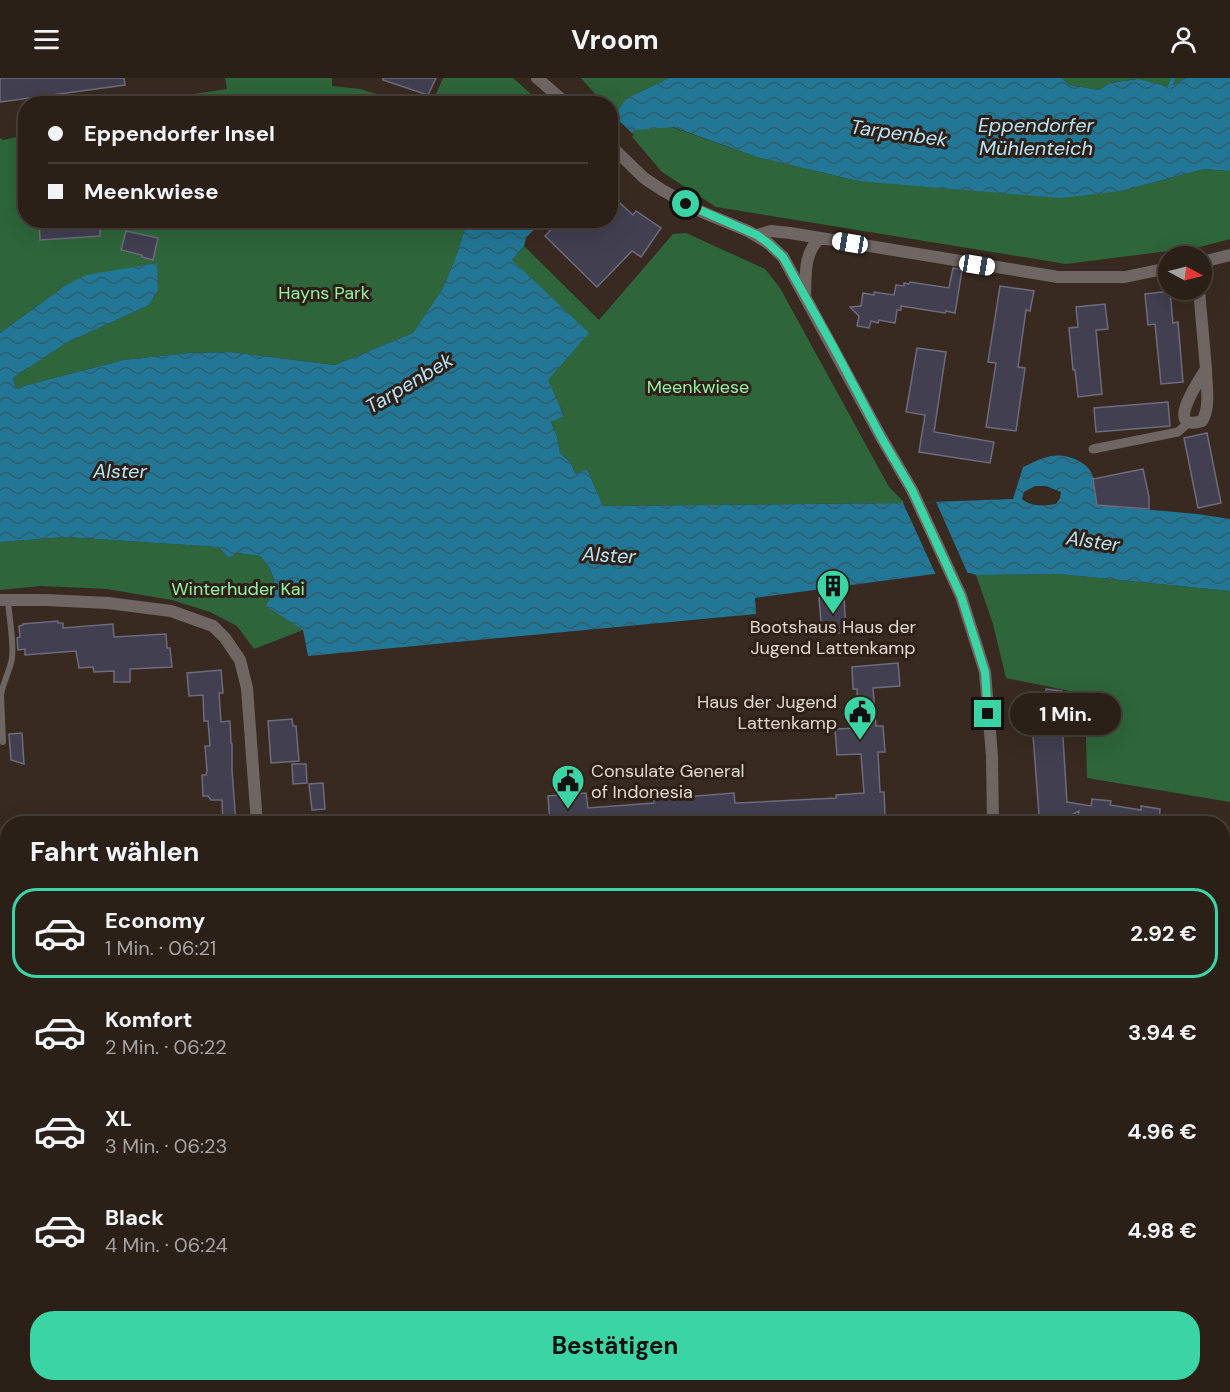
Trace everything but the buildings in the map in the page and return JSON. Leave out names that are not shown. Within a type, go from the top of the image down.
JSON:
[{"type":"street","points":[[537,78],[558,96]]},
{"type":"street","points":[[618,152],[644,178],[670,195],[702,212],[757,235],[768,243],[783,257],[806,297],[912,490],[968,615],[985,672],[992,756],[993,816]]},
{"type":"street","points":[[757,235],[778,231],[1058,277],[1125,277],[1158,270]]},
{"type":"street","points":[[806,297],[806,268],[809,253],[820,238]]},
{"type":"street","points":[[1212,260],[1230,255]]},
{"type":"street","points":[[1200,300],[1206,369],[1207,408],[1206,416],[1202,421],[1189,422],[1184,410],[1206,369]]},
{"type":"street","points":[[1093,449],[1178,432],[1189,422]]},
{"type":"street","points":[[4,600],[108,603],[171,610],[213,626],[225,638],[240,660],[247,688],[256,816]]},
{"type":"lane","points":[[3,742],[1,695],[12,655],[4,600]]},
{"type":"green space","points":[[225,78],[332,78],[332,86],[360,89],[384,96],[180,96],[227,89]]},
{"type":"green space","points":[[443,78],[513,78],[533,96],[435,96]]},
{"type":"green space","name":"Eppendorfer Mühlenteich","points":[[581,78],[669,78],[635,95],[649,119],[757,157],[858,181],[1121,191],[1204,169],[1230,171],[1230,239],[1204,246],[1158,246],[1158,252],[1066,264],[716,207],[662,172],[618,120],[618,96],[597,96]]},
{"type":"green space","name":"Eppendorfer Mühlenteich","points":[[1062,78],[1186,78],[1170,87],[1137,79],[1110,83],[1099,90],[1069,85]]},
{"type":"green space","name":"Hayns Park","points":[[18,137],[18,228],[465,228],[443,288],[413,333],[335,365],[229,352],[189,353],[123,360],[16,388],[13,378],[68,342],[149,305],[158,290],[156,263],[66,285],[0,333],[0,138],[3,140]]},
{"type":"green space","name":"Meenkwiese","points":[[686,233],[765,269],[780,288],[889,487],[905,503],[603,506],[587,469],[575,474],[571,463],[560,453],[551,421],[564,415],[547,380],[512,260],[524,246],[599,320],[673,234]]},
{"type":"green space","name":"Winterhuder Kai","points":[[66,537],[218,547],[229,558],[237,553],[260,556],[269,568],[273,580],[267,606],[303,630],[254,649],[237,626],[210,612],[172,600],[107,589],[41,586],[0,590],[0,542]]},
{"type":"green space","points":[[1059,574],[1230,591],[1230,802],[1087,778],[1085,694],[1006,678],[993,624],[976,575]]},
{"type":"water","name":"Eppendorfer Mühlenteich","points":[[669,78],[1062,78],[1069,85],[1099,90],[1110,83],[1138,79],[1170,87],[1186,78],[1230,78],[1230,171],[1204,169],[1121,191],[1060,198],[858,181],[757,157],[673,127],[635,130],[618,145],[618,111],[626,99]]},
{"type":"water","points":[[465,228],[535,228],[512,260],[589,333],[548,380],[564,416],[551,422],[557,436],[560,453],[571,463],[575,474],[587,469],[603,506],[905,503],[1013,499],[1023,467],[1057,455],[1076,459],[1086,466],[1093,477],[1098,505],[1230,519],[1230,591],[1059,574],[934,574],[755,598],[756,614],[308,656],[303,630],[266,606],[274,580],[260,556],[237,553],[229,558],[218,547],[66,537],[0,542],[0,333],[66,285],[86,275],[157,263],[158,290],[149,305],[68,342],[13,378],[16,388],[123,360],[189,353],[229,352],[335,365],[413,333],[443,288]],"holes":[[[1035,486],[1046,486],[1061,492],[1056,504],[1034,505],[1022,499],[1024,492]]]},
{"type":"pier","points":[[618,120],[634,135],[618,148]]},
{"type":"pier","points":[[936,502],[968,574],[936,575],[903,503]]},
{"type":"waterway","points":[[1170,87],[1173,78]]},
{"type":"place","name":"Bootshaus Haus der Jugend Lattenkamp","points":[[833,615]]},
{"type":"place","name":"Haus der Jugend Lattenkamp","points":[[860,741]]},
{"type":"place","name":"Consulate General of Indonesia","points":[[568,810]]},
{"type":"route","points":[[686,204],[757,235],[783,257],[912,490],[961,596],[985,672],[988,714]]},
{"type":"water label","name":"Tarpenbek","points":[[899,133]]},
{"type":"water label","name":"Tarpenbek","points":[[409,383]]},
{"type":"water label","name":"Alster","points":[[120,471]]},
{"type":"water label","name":"Alster","points":[[1093,541]]},
{"type":"water label","name":"Alster","points":[[609,555]]}]
